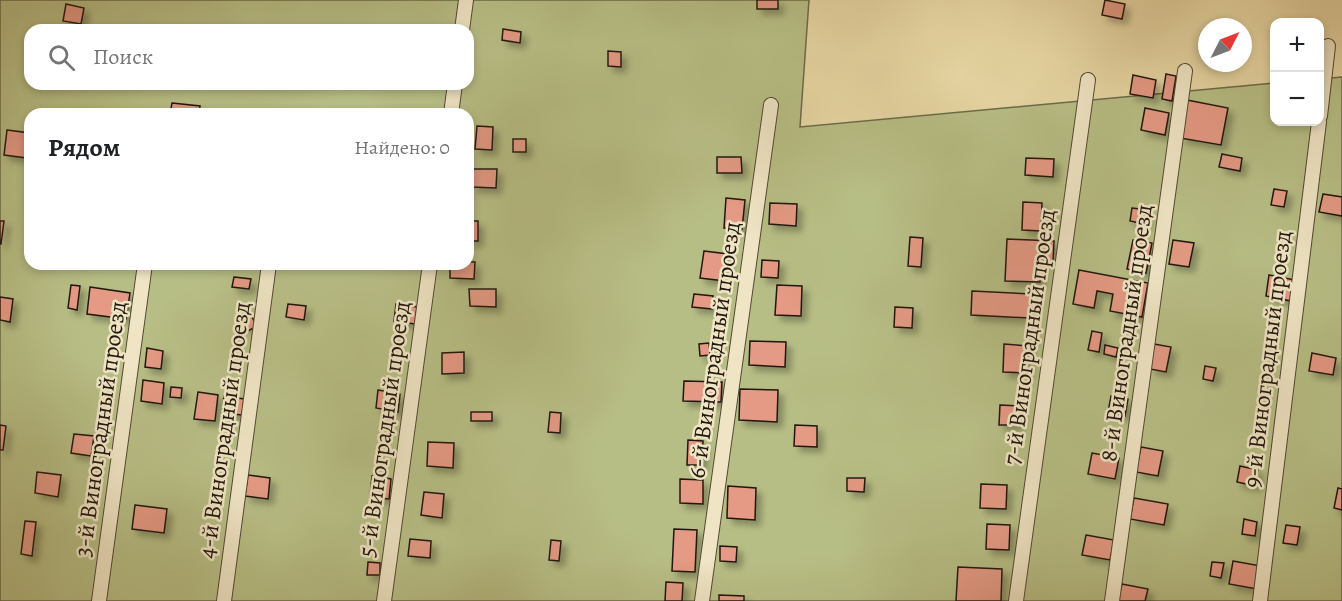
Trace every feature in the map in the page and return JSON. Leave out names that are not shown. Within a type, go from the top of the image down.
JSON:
[{"type":"lane","points":[[463,24],[466,0]]},
{"type":"lane","points":[[1324,81],[1328,46]]},
{"type":"lane","name":"8-й Виноградный проезд","points":[[1112,601],[1185,71]]},
{"type":"lane","name":"7-й Виноградный проезд","points":[[1016,601],[1088,80]]},
{"type":"lane","points":[[452,108],[454,90]]},
{"type":"lane","name":"6-й Виноградный проезд","points":[[702,601],[771,105]]},
{"type":"lane","name":"9-й Виноградный проезд","points":[[1260,601],[1319,126]]},
{"type":"lane","name":"3-й Виноградный проезд","points":[[99,601],[144,270]]},
{"type":"lane","name":"4-й Виноградный проезд","points":[[224,601],[268,270]]},
{"type":"lane","name":"5-й Виноградный проезд","points":[[384,601],[429,270]]},
{"type":"green space","points":[[0,0],[809,0],[800,127],[1270,83],[1270,126],[1324,126],[1324,79],[1342,77],[1342,601],[0,601]]},
{"type":"building","points":[[757,0],[778,0],[778,9],[757,9]]},
{"type":"building","points":[[1105,0],[1125,4],[1122,19],[1102,15]]},
{"type":"building","points":[[66,4],[84,8],[81,24],[63,21]]},
{"type":"building","points":[[503,29],[521,32],[520,43],[502,40]]},
{"type":"building","points":[[608,51],[621,52],[621,67],[608,66]]},
{"type":"building","points":[[1166,74],[1176,76],[1172,101],[1162,99]]},
{"type":"building","points":[[1133,75],[1156,80],[1153,98],[1130,94]]},
{"type":"building","points":[[1187,100],[1228,108],[1221,145],[1180,138]]},
{"type":"building","points":[[172,103],[200,106],[200,108],[171,108]]},
{"type":"building","points":[[1145,108],[1169,113],[1165,135],[1141,130]]},
{"type":"building","points":[[477,126],[493,127],[492,150],[475,149]]},
{"type":"building","points":[[7,130],[24,132],[24,158],[4,155]]},
{"type":"building","points":[[513,139],[526,139],[526,152],[513,152]]},
{"type":"building","points":[[1222,154],[1242,158],[1240,171],[1219,167]]},
{"type":"building","points":[[717,157],[741,157],[742,173],[717,173]]},
{"type":"building","points":[[1026,158],[1054,159],[1053,177],[1025,175]]},
{"type":"building","points":[[474,169],[497,169],[496,188],[474,187]]},
{"type":"building","points":[[1274,189],[1287,191],[1284,207],[1271,205]]},
{"type":"building","points":[[1323,194],[1342,197],[1342,216],[1319,212]]},
{"type":"building","points":[[726,198],[745,200],[742,229],[724,228]]},
{"type":"building","points":[[1023,202],[1042,203],[1041,231],[1022,230]]},
{"type":"building","points":[[770,203],[797,204],[796,226],[769,224]]},
{"type":"building","points":[[1132,208],[1147,210],[1145,224],[1130,221]]},
{"type":"building","points":[[0,221],[4,221],[1,244],[0,244]]},
{"type":"building","points":[[474,221],[478,221],[478,241],[474,241]]},
{"type":"building","points":[[910,237],[923,238],[921,267],[908,266]]},
{"type":"building","points":[[1007,239],[1054,241],[1053,261],[1041,260],[1040,282],[1005,281]]},
{"type":"building","points":[[1133,240],[1152,243],[1146,273],[1127,269]]},
{"type":"building","points":[[1173,240],[1194,243],[1189,267],[1169,264]]},
{"type":"building","points":[[704,251],[728,254],[725,281],[700,278]]},
{"type":"building","points":[[762,260],[779,261],[778,278],[761,277]]},
{"type":"building","points":[[475,262],[474,279],[450,278],[450,270],[474,270]]},
{"type":"building","points":[[1079,270],[1148,283],[1142,317],[1110,311],[1113,294],[1097,291],[1094,308],[1073,304]]},
{"type":"building","points":[[1269,275],[1295,280],[1291,301],[1266,296]]},
{"type":"building","points":[[234,277],[251,279],[249,289],[232,287]]},
{"type":"building","points":[[71,285],[80,286],[77,310],[68,308]]},
{"type":"building","points":[[777,285],[802,286],[801,316],[775,315]]},
{"type":"building","points":[[90,287],[130,293],[126,319],[87,314]]},
{"type":"building","points":[[469,289],[496,289],[496,307],[470,306]]},
{"type":"building","points":[[972,291],[1031,294],[1030,318],[971,315]]},
{"type":"building","points":[[694,294],[713,296],[712,309],[692,307]]},
{"type":"building","points":[[0,297],[13,299],[10,322],[0,320]]},
{"type":"building","points":[[288,304],[306,306],[304,320],[286,317]]},
{"type":"building","points":[[396,304],[417,307],[415,324],[394,321]]},
{"type":"building","points":[[895,307],[913,308],[912,328],[894,327]]},
{"type":"building","points":[[248,310],[257,326],[248,331],[239,315]]},
{"type":"building","points":[[1092,331],[1102,333],[1099,352],[1088,350]]},
{"type":"building","points":[[750,341],[786,342],[785,367],[749,365]]},
{"type":"building","points":[[709,343],[710,355],[700,356],[699,344]]},
{"type":"building","points":[[1004,344],[1028,346],[1027,373],[1003,372]]},
{"type":"building","points":[[1154,344],[1171,347],[1166,372],[1150,369]]},
{"type":"building","points":[[1105,345],[1118,348],[1116,357],[1104,354]]},
{"type":"building","points":[[147,348],[163,351],[161,369],[145,367]]},
{"type":"building","points":[[464,352],[464,373],[442,374],[442,353]]},
{"type":"building","points":[[1312,353],[1336,358],[1333,375],[1309,371]]},
{"type":"building","points":[[1205,366],[1216,368],[1213,381],[1203,379]]},
{"type":"building","points":[[143,380],[164,383],[162,404],[141,401]]},
{"type":"building","points":[[684,381],[722,382],[721,402],[683,401]]},
{"type":"building","points":[[171,387],[182,388],[181,398],[170,397]]},
{"type":"building","points":[[740,389],[778,390],[777,422],[739,420]]},
{"type":"building","points":[[378,390],[400,394],[398,412],[376,408]]},
{"type":"building","points":[[198,392],[218,395],[215,421],[194,419]]},
{"type":"building","points":[[224,396],[244,399],[242,415],[222,413]]},
{"type":"building","points":[[1111,396],[1128,399],[1125,416],[1108,412]]},
{"type":"building","points":[[1000,405],[1019,406],[1018,425],[999,425]]},
{"type":"building","points":[[471,412],[492,412],[492,421],[471,421]]},
{"type":"building","points":[[550,412],[561,413],[560,433],[548,432]]},
{"type":"building","points":[[0,425],[6,426],[3,450],[0,450]]},
{"type":"building","points":[[795,425],[817,426],[817,447],[794,446]]},
{"type":"building","points":[[74,434],[94,436],[91,456],[71,453]]},
{"type":"building","points":[[688,440],[703,441],[702,465],[687,465]]},
{"type":"building","points":[[428,442],[454,443],[453,468],[427,466]]},
{"type":"building","points":[[1141,447],[1163,451],[1158,476],[1136,472]]},
{"type":"building","points":[[1092,453],[1119,458],[1115,479],[1088,474]]},
{"type":"building","points":[[1240,466],[1258,470],[1255,486],[1237,482]]},
{"type":"building","points":[[37,472],[61,475],[58,497],[35,493]]},
{"type":"building","points":[[248,475],[270,478],[268,499],[245,496]]},
{"type":"building","points":[[372,476],[391,479],[389,499],[370,497]]},
{"type":"building","points":[[847,478],[865,478],[864,492],[847,491]]},
{"type":"building","points":[[680,479],[703,480],[703,504],[680,503]]},
{"type":"building","points":[[981,484],[1007,485],[1006,509],[980,508]]},
{"type":"building","points":[[728,486],[756,488],[755,520],[727,518]]},
{"type":"building","points":[[1338,488],[1342,489],[1342,510],[1334,508]]},
{"type":"building","points":[[424,492],[444,494],[442,518],[421,515]]},
{"type":"building","points":[[1134,498],[1168,504],[1164,525],[1130,519]]},
{"type":"building","points":[[135,505],[167,509],[164,533],[132,529]]},
{"type":"building","points":[[1244,519],[1257,522],[1255,536],[1242,534]]},
{"type":"building","points":[[25,521],[36,522],[32,556],[21,554]]},
{"type":"building","points":[[987,524],[1010,525],[1009,550],[986,549]]},
{"type":"building","points":[[1286,525],[1300,527],[1297,545],[1283,543]]},
{"type":"building","points":[[674,529],[697,530],[695,572],[672,571]]},
{"type":"building","points":[[1086,535],[1114,540],[1110,560],[1082,555]]},
{"type":"building","points":[[410,539],[431,541],[430,558],[408,556]]},
{"type":"building","points":[[551,540],[561,541],[559,561],[549,560]]},
{"type":"building","points":[[720,546],[737,547],[736,562],[720,561]]},
{"type":"building","points":[[1233,561],[1261,566],[1257,589],[1229,584]]},
{"type":"building","points":[[368,562],[380,563],[380,575],[367,575]]},
{"type":"building","points":[[1212,562],[1224,563],[1221,578],[1210,576]]},
{"type":"building","points":[[958,567],[1002,569],[1001,601],[956,601]]},
{"type":"building","points":[[666,582],[683,583],[682,601],[665,601]]},
{"type":"building","points":[[1122,584],[1148,589],[1145,601],[1118,601]]},
{"type":"building","points":[[719,595],[744,596],[744,601],[719,601]]}]
